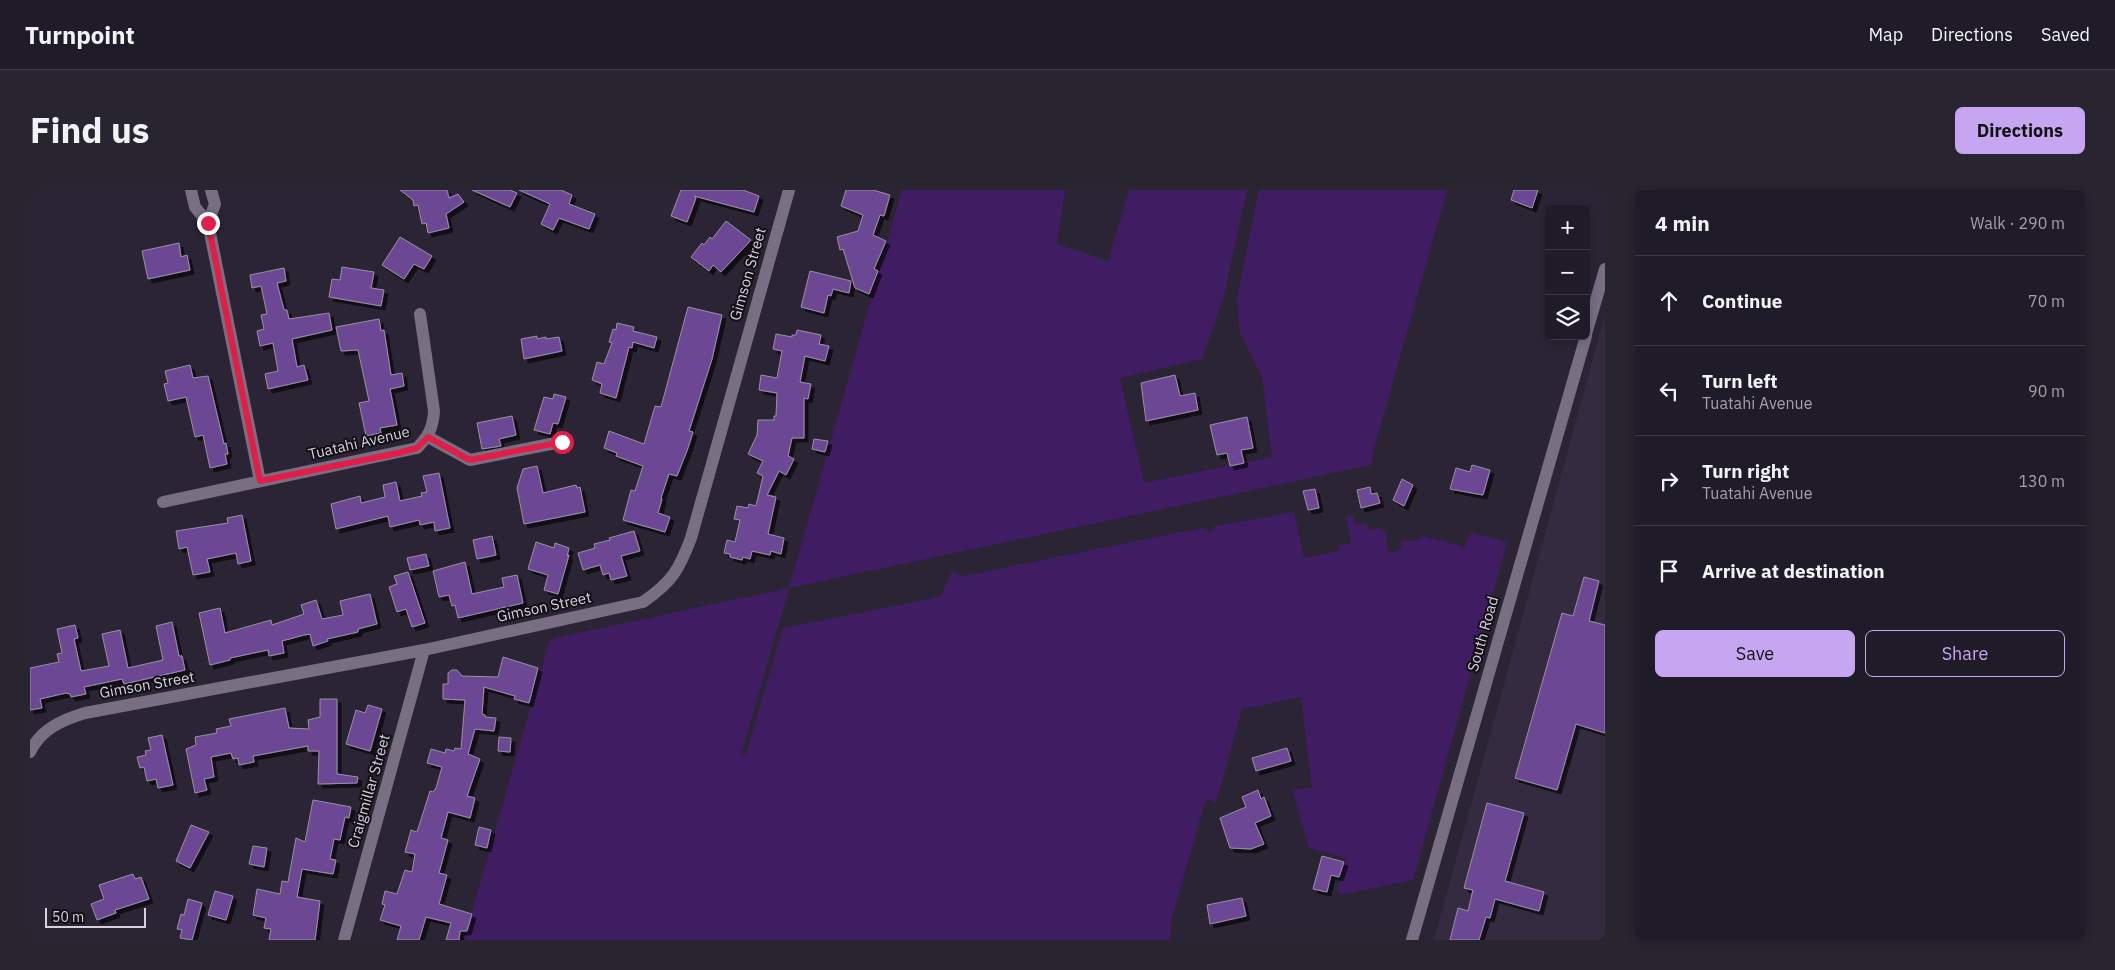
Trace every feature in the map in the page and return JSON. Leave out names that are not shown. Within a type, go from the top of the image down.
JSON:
[{"type":"street","points":[[191,190],[195,207],[208,223],[260,481]]},
{"type":"street","points":[[208,223],[214,204],[211,190]]},
{"type":"street","name":"Gimson Street","points":[[30,752],[35,742],[59,721],[85,713],[424,650],[643,602],[665,587],[681,565],[691,538],[789,190]]},
{"type":"street","name":"South Road","points":[[1590,321],[1605,269]]},
{"type":"street","name":"Tuatahi Avenue","points":[[163,502],[417,448],[428,437],[434,424],[434,411],[420,314]]},
{"type":"street","name":"South Road","points":[[1412,940],[1585,340]]},
{"type":"street","points":[[428,437],[470,460],[562,442]]},
{"type":"street","name":"Craigmillar Street","points":[[344,940],[424,650]]},
{"type":"shaded area","points":[[902,190],[1065,190],[1057,244],[1108,261],[1129,190],[1247,190],[1224,295],[1202,359],[1120,378],[1144,483],[1272,457],[1262,377],[1240,333],[1237,299],[1259,190],[1447,190],[1373,452],[1371,465],[789,588]]},
{"type":"shaded area","points":[[1605,316],[1605,940],[1434,940],[1603,322]]},
{"type":"shaded area","points":[[1294,512],[1304,558],[1339,551],[1339,546],[1351,543],[1346,517],[1353,516],[1356,525],[1366,523],[1369,530],[1380,528],[1386,532],[1387,550],[1392,553],[1400,549],[1402,541],[1416,541],[1423,536],[1465,547],[1470,532],[1507,542],[1413,880],[1341,895],[1337,890],[1346,858],[1309,848],[1292,789],[1312,788],[1301,697],[1242,709],[1216,802],[1206,799],[1171,920],[1170,940],[464,940],[550,639],[789,588],[741,755],[746,754],[783,628],[940,597],[952,572],[963,576],[1202,528],[1210,532],[1215,526]]},
{"type":"building","points":[[400,190],[447,190],[449,198],[458,194],[464,202],[446,214],[449,228],[428,233],[426,223],[422,224],[418,205],[414,206],[413,200]]},
{"type":"building","points":[[472,190],[510,190],[517,193],[510,207]]},
{"type":"building","points":[[519,190],[561,190],[572,195],[569,204],[595,214],[589,229],[559,218],[553,230],[541,224],[550,204]]},
{"type":"building","points":[[681,190],[743,190],[759,196],[754,212],[694,196],[696,198],[687,222],[671,216]]},
{"type":"building","points":[[846,190],[873,190],[890,195],[884,216],[880,215],[873,235],[886,241],[874,269],[878,271],[869,294],[855,288],[843,249],[840,250],[837,237],[858,231],[863,215],[841,206]]},
{"type":"building","points":[[1514,190],[1538,190],[1532,208],[1511,200]]},
{"type":"building","points":[[726,221],[751,240],[721,272],[713,265],[709,271],[691,257],[702,243],[704,245],[710,237],[712,239]]},
{"type":"building","points":[[400,237],[432,256],[424,269],[414,264],[404,279],[382,265]]},
{"type":"building","points":[[179,243],[181,257],[187,255],[190,270],[148,279],[142,251]]},
{"type":"building","points":[[342,267],[374,272],[371,288],[384,290],[381,306],[329,297],[332,279],[340,280]]},
{"type":"building","points":[[284,268],[286,281],[277,283],[284,310],[287,310],[289,319],[329,313],[332,330],[292,339],[297,367],[304,365],[308,380],[268,389],[265,374],[278,371],[273,343],[260,346],[257,331],[264,329],[261,315],[267,314],[261,286],[252,288],[250,275]]},
{"type":"building","points":[[810,271],[851,281],[849,293],[833,289],[831,296],[828,295],[824,313],[801,307]]},
{"type":"building","points":[[688,307],[722,315],[712,359],[689,431],[693,432],[688,448],[677,476],[669,474],[661,498],[658,513],[670,517],[665,532],[623,520],[631,490],[635,491],[643,466],[616,456],[617,453],[604,448],[609,431],[644,444],[655,406],[661,407]]},
{"type":"building","points":[[379,319],[381,331],[384,330],[391,375],[402,373],[404,386],[390,389],[397,425],[380,428],[381,433],[366,436],[359,403],[369,401],[358,350],[341,351],[336,327]]},
{"type":"building","points":[[617,323],[634,327],[633,331],[657,337],[654,348],[633,342],[632,348],[629,347],[616,398],[600,393],[602,384],[592,380],[597,362],[604,364],[612,343],[609,342],[613,329],[616,330]]},
{"type":"building","points":[[797,330],[821,335],[819,344],[829,346],[825,361],[805,356],[800,382],[811,384],[808,399],[804,398],[804,438],[792,438],[788,456],[794,459],[786,475],[779,471],[767,495],[776,497],[768,534],[784,538],[781,554],[771,551],[770,555],[752,551],[750,559],[743,557],[742,560],[730,557],[730,554],[724,553],[727,540],[735,542],[740,520],[734,519],[737,506],[748,508],[749,504],[756,506],[763,476],[757,473],[763,461],[748,454],[757,435],[758,420],[774,420],[774,416],[776,416],[777,393],[759,390],[761,375],[777,378],[782,351],[773,349],[776,334],[792,337],[792,335],[796,335]]},
{"type":"building","points":[[537,336],[537,339],[559,337],[562,351],[524,359],[521,339]]},
{"type":"building","points":[[190,365],[193,378],[208,376],[224,444],[226,443],[228,454],[225,454],[227,464],[210,468],[203,435],[195,437],[186,397],[168,401],[164,384],[168,383],[165,371]]},
{"type":"building","points":[[1175,375],[1180,396],[1195,393],[1198,410],[1146,421],[1141,383]]},
{"type":"building","points":[[554,394],[566,397],[558,424],[553,423],[550,434],[534,430],[544,397],[553,399]]},
{"type":"building","points":[[512,416],[516,435],[499,439],[501,446],[482,449],[477,423]]},
{"type":"building","points":[[1247,417],[1253,448],[1241,450],[1244,463],[1230,466],[1227,453],[1217,455],[1210,425]]},
{"type":"building","points":[[814,439],[828,441],[825,452],[812,449]]},
{"type":"building","points":[[1472,465],[1490,470],[1483,495],[1450,489],[1456,468],[1470,472]]},
{"type":"building","points":[[537,466],[543,493],[576,485],[577,488],[580,487],[585,512],[524,524],[517,488],[523,469]]},
{"type":"building","points":[[439,473],[450,528],[435,531],[434,522],[420,525],[419,520],[390,527],[388,516],[336,529],[331,504],[360,496],[361,503],[385,497],[383,485],[396,482],[400,501],[422,496],[421,493],[427,492],[423,476]]},
{"type":"building","points":[[1402,479],[1413,485],[1404,506],[1393,500]]},
{"type":"building","points":[[1370,487],[1371,494],[1377,493],[1380,503],[1361,508],[1357,490]]},
{"type":"building","points":[[1315,489],[1319,508],[1308,510],[1303,491]]},
{"type":"building","points":[[242,515],[251,561],[238,564],[236,553],[207,559],[210,572],[193,575],[187,547],[179,549],[176,531],[228,523],[227,518]]},
{"type":"building","points":[[634,531],[640,551],[621,556],[627,576],[611,580],[609,573],[603,575],[600,565],[583,570],[578,553],[595,548],[594,544],[610,540],[609,538]]},
{"type":"building","points":[[492,536],[496,555],[477,559],[473,540]]},
{"type":"building","points":[[536,542],[554,548],[555,543],[569,548],[567,556],[569,555],[558,594],[544,590],[548,575],[528,569]]},
{"type":"building","points":[[426,554],[429,566],[410,570],[407,558]]},
{"type":"building","points":[[465,562],[472,594],[504,587],[502,578],[517,575],[523,603],[458,618],[455,605],[452,606],[449,595],[439,597],[433,571]]},
{"type":"building","points":[[408,572],[425,623],[412,627],[406,609],[397,612],[389,587],[397,584],[394,576]]},
{"type":"building","points":[[1584,577],[1599,581],[1589,621],[1605,625],[1605,733],[1576,724],[1557,790],[1515,778],[1562,613],[1573,616]]},
{"type":"building","points":[[370,594],[377,624],[358,629],[358,632],[327,639],[328,641],[313,646],[310,634],[304,635],[282,641],[284,653],[269,656],[268,650],[230,658],[230,660],[210,665],[199,613],[220,608],[225,633],[271,620],[272,625],[304,614],[301,605],[316,600],[322,619],[343,615],[340,601]]},
{"type":"building","points":[[172,622],[179,656],[182,656],[185,670],[124,684],[122,679],[84,687],[86,694],[71,697],[70,694],[66,693],[40,699],[42,708],[30,710],[30,668],[59,662],[57,654],[62,653],[57,629],[75,625],[78,638],[74,639],[81,671],[109,666],[102,634],[120,630],[128,668],[163,660],[156,626]]},
{"type":"building","points":[[503,657],[538,668],[529,703],[514,699],[515,696],[484,687],[482,714],[485,717],[496,718],[494,731],[475,729],[468,754],[480,759],[467,796],[475,798],[470,818],[448,812],[441,838],[448,840],[439,873],[447,875],[439,904],[472,914],[467,931],[460,931],[459,940],[446,940],[451,923],[426,917],[419,940],[397,940],[401,926],[380,920],[385,905],[382,904],[385,891],[397,894],[405,870],[412,872],[415,854],[405,852],[411,830],[417,832],[430,791],[433,792],[436,788],[442,767],[427,763],[431,749],[445,753],[446,749],[454,751],[455,748],[461,749],[465,700],[443,699],[443,684],[448,684],[448,673],[452,670],[457,670],[462,676],[498,677]]},
{"type":"building","points":[[320,699],[337,699],[337,774],[358,777],[357,783],[318,784],[319,751],[308,751],[308,746],[253,756],[254,762],[239,765],[238,758],[233,759],[231,753],[211,757],[214,777],[204,779],[207,790],[195,793],[186,749],[196,745],[195,737],[217,733],[216,729],[231,726],[229,719],[285,708],[289,728],[309,729],[308,720],[320,717]]},
{"type":"building","points":[[368,705],[382,709],[370,751],[346,744],[356,710],[365,713]]},
{"type":"building","points":[[162,735],[173,785],[158,788],[156,779],[147,781],[144,767],[140,768],[137,757],[146,755],[145,751],[151,750],[148,738]]},
{"type":"building","points":[[499,737],[511,738],[510,752],[498,751]]},
{"type":"building","points":[[1287,748],[1291,761],[1256,771],[1252,758]]},
{"type":"building","points":[[1258,790],[1261,799],[1264,797],[1271,816],[1255,823],[1264,844],[1251,849],[1230,848],[1220,818],[1246,807],[1242,797]]},
{"type":"building","points":[[313,800],[351,807],[349,818],[345,817],[340,840],[334,839],[330,859],[336,860],[333,874],[302,869],[297,897],[320,901],[315,940],[269,940],[271,929],[264,928],[266,918],[253,915],[257,889],[280,894],[282,881],[288,882],[296,838],[305,842]]},
{"type":"building","points":[[1487,803],[1524,813],[1505,881],[1544,892],[1539,911],[1495,899],[1490,918],[1486,917],[1479,940],[1450,940],[1458,908],[1468,911],[1473,890],[1464,888]]},
{"type":"building","points":[[191,825],[209,832],[190,868],[176,861]]},
{"type":"building","points":[[479,827],[491,830],[487,848],[475,845]]},
{"type":"building","points":[[253,846],[267,848],[264,867],[249,864]]},
{"type":"building","points":[[1322,856],[1344,862],[1339,877],[1331,875],[1327,892],[1313,889]]},
{"type":"building","points":[[133,874],[135,879],[141,877],[149,899],[115,910],[116,913],[97,920],[91,904],[104,899],[99,885]]},
{"type":"building","points":[[215,891],[233,896],[226,920],[208,915]]},
{"type":"building","points":[[1242,898],[1246,916],[1210,924],[1207,905]]},
{"type":"building","points":[[188,899],[202,903],[192,940],[180,938],[182,930],[177,929],[181,914],[184,915]]},
{"type":"route","points":[[208,223],[260,481],[398,453],[417,448],[428,437],[470,460],[562,442]]}]
